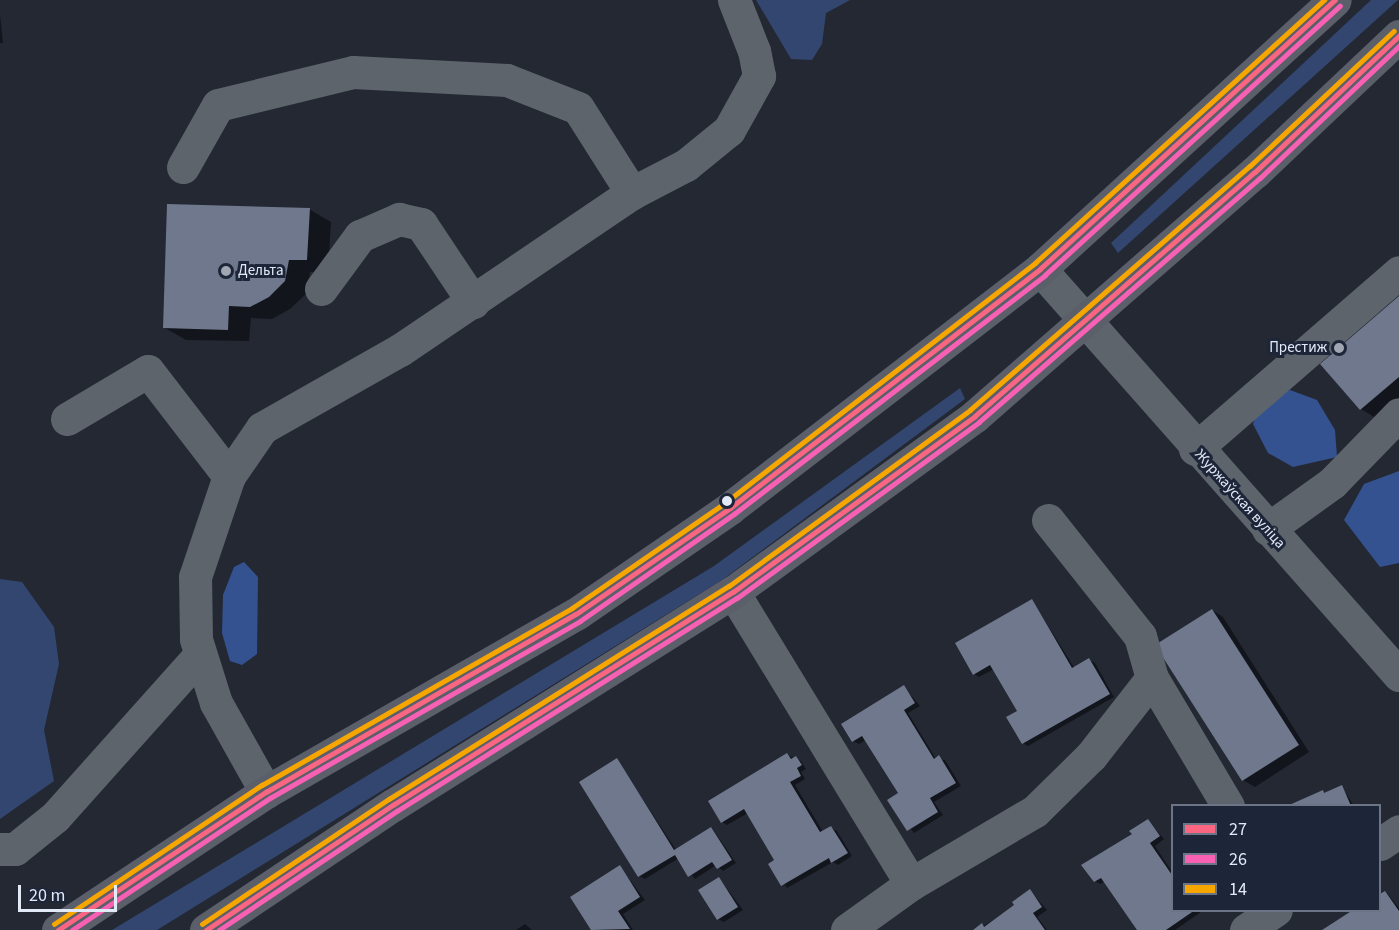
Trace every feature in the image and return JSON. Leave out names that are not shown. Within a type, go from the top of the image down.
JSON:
[{"type":"main road","points":[[58,930],[266,792],[576,614],[730,508],[1040,269],[1335,0]]},
{"type":"main road","points":[[206,930],[393,805],[733,592],[1004,394],[1086,319],[1255,172],[1399,36]]},
{"type":"street","points":[[266,792],[216,703],[200,656],[195,577],[229,476],[262,428],[400,350],[632,194],[686,165],[729,130],[759,76],[754,51],[734,0]]},
{"type":"street","points":[[183,167],[218,105],[353,72],[507,80],[578,108],[632,194]]},
{"type":"street","points":[[321,289],[360,236],[399,219],[421,224],[472,302]]},
{"type":"street","name":"Журжаўская вуліца","points":[[1040,269],[1086,319],[1195,449],[1399,675]]},
{"type":"street","points":[[1195,449],[1399,272]]},
{"type":"street","points":[[68,419],[148,371],[229,476]]},
{"type":"street","points":[[1332,483],[1399,414]]},
{"type":"street","points":[[1268,530],[1332,483],[1399,441]]},
{"type":"street","points":[[1047,520],[1140,636],[1152,678],[1227,804]]},
{"type":"street","points":[[733,592],[911,884]]},
{"type":"street","points":[[0,849],[15,849],[55,817],[200,656]]},
{"type":"street","points":[[847,930],[911,884],[1035,811],[1091,756],[1152,678]]},
{"type":"street","points":[[1381,843],[1399,831]]},
{"type":"street","points":[[1246,930],[1273,912]]},
{"type":"shaded area","points":[[756,0],[850,0],[826,13],[822,44],[812,60],[791,59]]},
{"type":"shaded area","points":[[1371,0],[1398,0],[1118,253],[1111,243]]},
{"type":"shaded area","points":[[960,388],[965,399],[722,580],[157,930],[112,930],[714,566]]},
{"type":"shaded area","points":[[1290,390],[1317,400],[1335,430],[1337,457],[1293,467],[1268,453],[1253,424],[1260,402]]},
{"type":"shaded area","points":[[1399,471],[1399,563],[1380,567],[1344,520],[1364,484]]},
{"type":"shaded area","points":[[244,562],[258,577],[257,654],[242,665],[230,661],[222,633],[223,595],[234,567]]},
{"type":"shaded area","points":[[0,579],[22,582],[54,627],[59,664],[44,730],[54,781],[0,819]]},
{"type":"building","name":"Дельта","points":[[167,204],[310,208],[307,260],[289,260],[285,281],[269,297],[250,307],[229,306],[228,330],[163,328]]},
{"type":"building","points":[[1399,296],[1399,377],[1360,410],[1320,364]]},
{"type":"building","points":[[1032,599],[1072,668],[1089,658],[1110,694],[1022,744],[1006,717],[1017,711],[990,665],[973,675],[955,643]]},
{"type":"building","points":[[1212,609],[1299,745],[1242,781],[1155,645]]},
{"type":"building","points":[[904,685],[915,703],[904,710],[934,759],[939,755],[956,783],[930,798],[938,812],[907,831],[887,800],[898,793],[862,736],[852,742],[841,724]]},
{"type":"building","points":[[787,753],[791,759],[796,756],[802,765],[797,768],[801,776],[790,782],[820,832],[831,826],[848,853],[831,863],[829,858],[781,886],[768,864],[774,860],[744,809],[721,823],[708,801]]},
{"type":"building","points":[[617,758],[674,850],[711,827],[732,860],[717,869],[712,862],[688,877],[675,855],[638,877],[579,782]]},
{"type":"building","points":[[1342,785],[1350,804],[1292,804],[1323,790],[1324,793]]},
{"type":"building","points":[[1148,819],[1160,836],[1150,843],[1171,874],[1171,912],[1192,912],[1166,930],[1137,930],[1101,878],[1094,882],[1081,865],[1132,834],[1129,831]]},
{"type":"building","points":[[620,865],[640,897],[618,911],[630,929],[591,930],[570,897]]},
{"type":"building","points":[[719,877],[738,907],[717,920],[698,890]]},
{"type":"building","points":[[1030,889],[1042,907],[1033,913],[1045,930],[973,930],[982,923],[984,927],[1014,905],[1012,902]]},
{"type":"building","points":[[1385,891],[1399,911],[1399,930],[1322,930],[1350,912],[1381,912],[1381,893]]},
{"type":"transit line","name":"14","points":[[54,924],[262,785],[572,608],[726,502],[1035,263],[1324,0]]},
{"type":"transit line","name":"27","points":[[58,930],[266,792],[576,614],[730,508],[1040,269],[1335,0]]},
{"type":"transit line","name":"26","points":[[72,930],[270,798],[580,621],[734,514],[1045,275],[1340,6]]},
{"type":"transit line","name":"14","points":[[202,924],[389,799],[729,586],[970,410],[1250,166],[1394,31]]},
{"type":"transit line","name":"27","points":[[206,930],[393,805],[733,592],[975,416],[1255,172],[1399,36]]},
{"type":"transit line","name":"26","points":[[219,930],[397,811],[737,598],[979,422],[1260,178],[1399,46]]},
{"type":"place","name":"Дельта","points":[[226,271]]},
{"type":"place","name":"Престиж","points":[[1339,348]]}]
